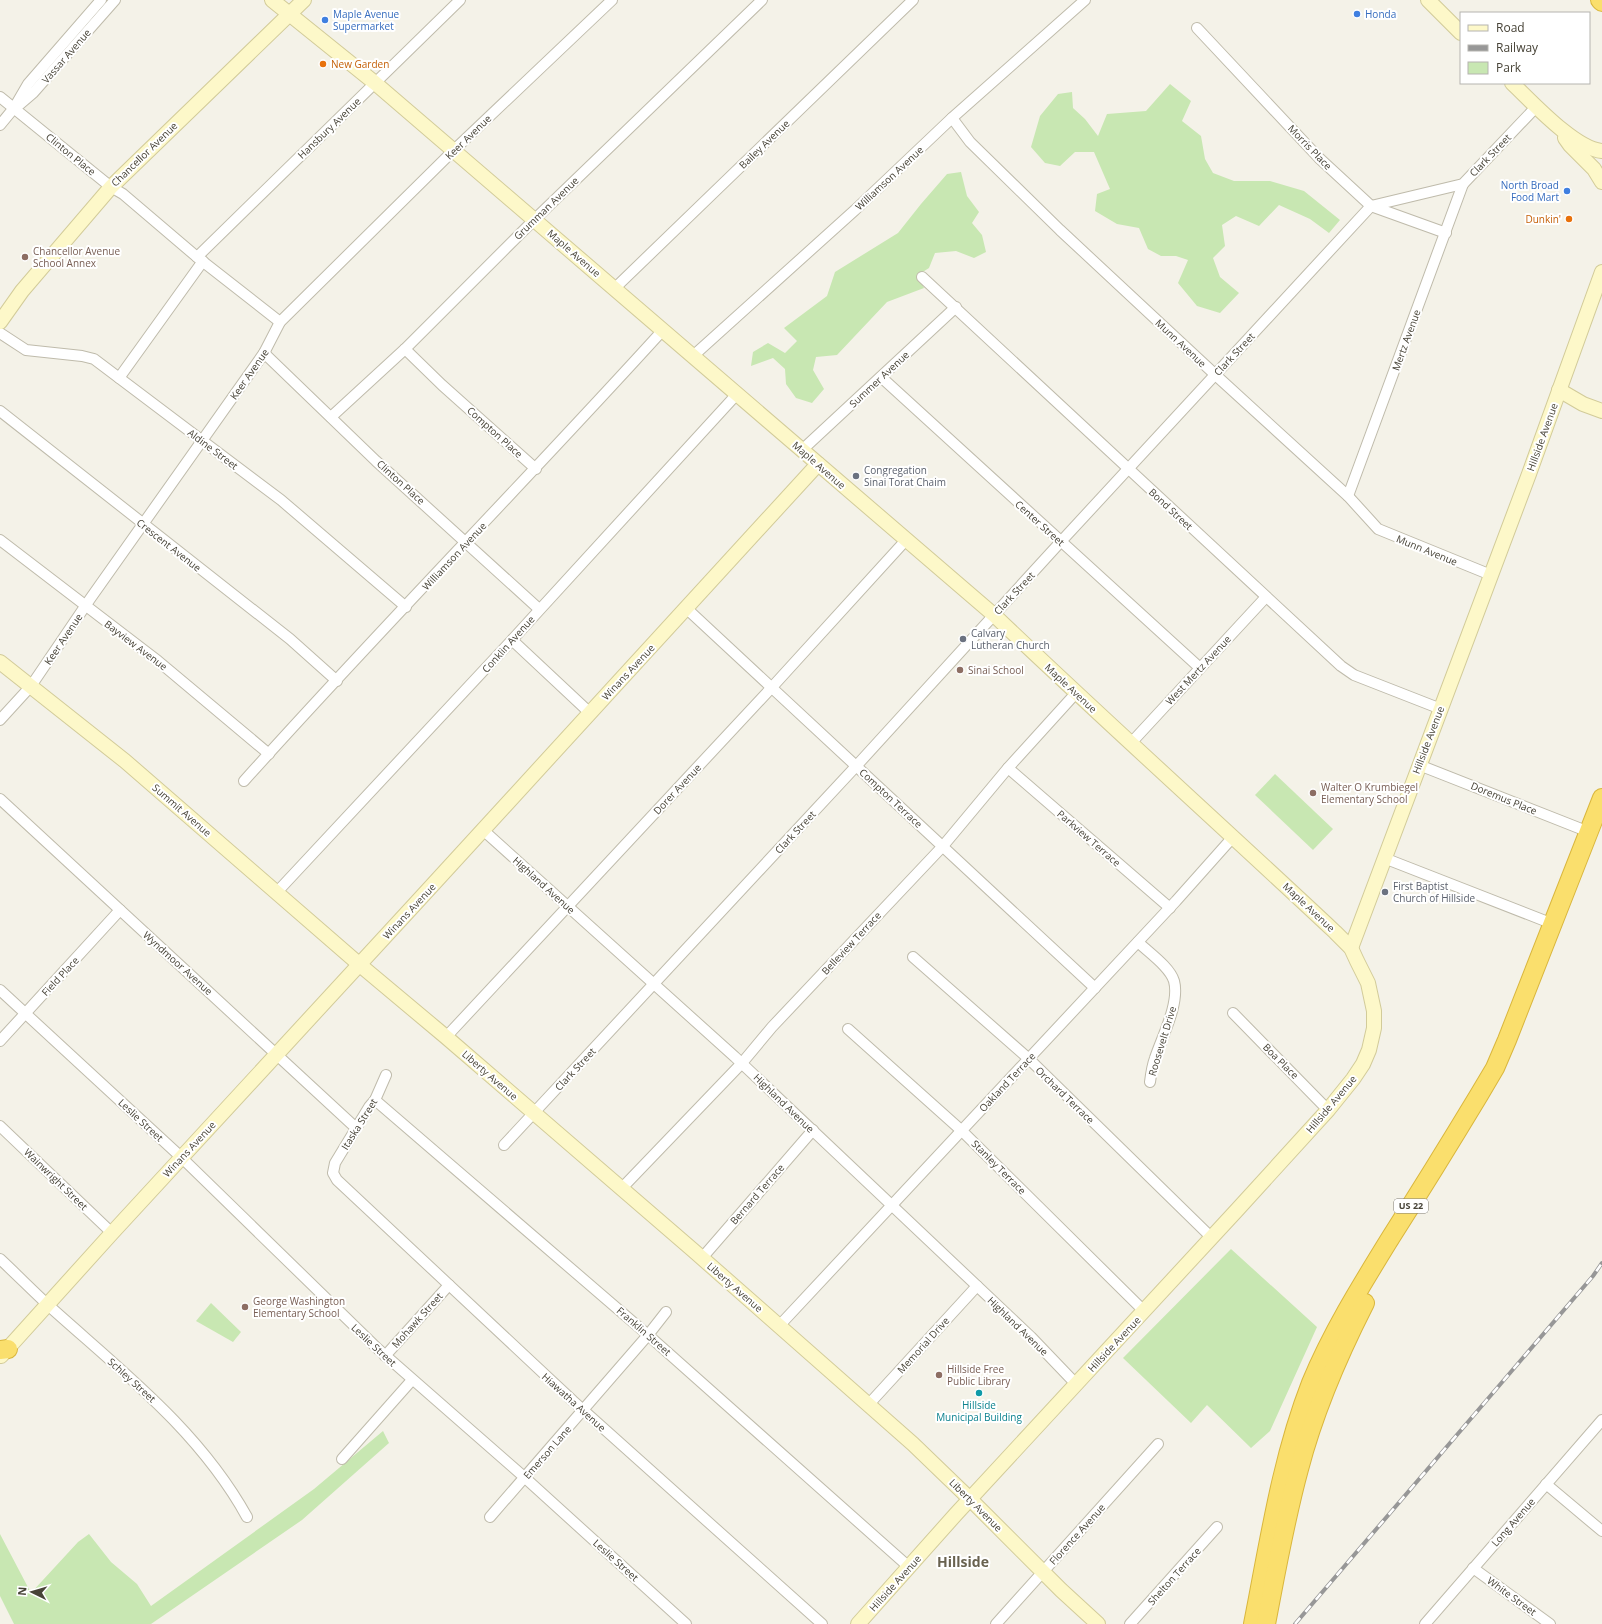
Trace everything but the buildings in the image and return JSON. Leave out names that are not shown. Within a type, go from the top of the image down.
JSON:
[{"type":"highway","name":"US 22","points":[[1262,1623],[1298,1470],[1312,1425],[1335,1366],[1355,1322],[1378,1281],[1478,1120],[1503,1076],[1529,1018],[1596,831],[1602,798]]},
{"type":"highway","name":"US 22","points":[[1262,1623],[1287,1458],[1301,1412],[1318,1369],[1343,1319],[1370,1271],[1487,1082],[1506,1044],[1553,924],[1596,831]]},
{"type":"street","name":"Vassar Avenue","points":[[0,125],[14,108],[28,84],[101,0]]},
{"type":"street","name":"Vassar Avenue","points":[[14,108],[33,93],[115,0]]},
{"type":"street","name":"Maple Avenue","points":[[272,0],[375,83],[454,150],[994,615],[1076,694],[1233,836],[1350,948]]},
{"type":"street","name":"Chancellor Avenue","points":[[0,322],[22,291],[111,187],[304,0]]},
{"type":"street","name":"Hansbury Avenue","points":[[119,378],[200,259],[460,0]]},
{"type":"street","name":"Keer Avenue","points":[[0,720],[31,686],[85,606],[264,353],[280,322],[454,150],[612,0]]},
{"type":"street","name":"Bailey Avenue","points":[[615,288],[913,0]]},
{"type":"street","name":"Williamson Avenue","points":[[693,356],[855,210],[952,118],[1085,0]]},
{"type":"street","points":[[1428,0],[1460,32]]},
{"type":"street","name":"Grumman Avenue","points":[[331,417],[405,349],[756,2]]},
{"type":"street","points":[[91,11],[99,18]]},
{"type":"street","name":"Morris Place","points":[[1197,28],[1319,158],[1371,206],[1446,233]]},
{"type":"street","points":[[1513,84],[1555,123],[1582,144],[1602,151]]},
{"type":"street","name":"Clinton Place","points":[[0,97],[111,187],[123,194],[200,259],[280,322]]},
{"type":"street","name":"Clark Street","points":[[504,1145],[856,766],[1371,206],[1463,184],[1537,106]]},
{"type":"street","name":"Munn Avenue","points":[[952,118],[970,142],[1054,224],[1348,496],[1378,529],[1491,575]]},
{"type":"street","points":[[1555,123],[1570,146],[1590,164],[1602,182]]},
{"type":"street","name":"Mertz Avenue","points":[[1348,496],[1463,184]]},
{"type":"street","name":"Hillside Avenue","points":[[858,1624],[970,1499],[1212,1238],[1328,1110],[1354,1079],[1363,1064],[1369,1050],[1374,1028],[1374,1011],[1370,990],[1350,948],[1491,575],[1602,272]]},
{"type":"street","name":"Bond Street","points":[[922,276],[1128,470],[1349,673],[1440,709]]},
{"type":"street","name":"Summer Avenue","points":[[802,450],[956,307]]},
{"type":"street","name":"Williamson Avenue","points":[[244,781],[536,469],[663,330]]},
{"type":"street","name":"Aldine Street","points":[[0,333],[26,350],[82,356],[94,359],[281,500],[406,607]]},
{"type":"street","name":"Compton Place","points":[[405,349],[454,396],[536,469]]},
{"type":"street","name":"Clinton Place","points":[[264,353],[376,461],[467,541],[539,609]]},
{"type":"street","name":"Center Street","points":[[881,377],[1200,668]]},
{"type":"street","points":[[1559,390],[1583,404],[1602,411]]},
{"type":"street","name":"Conklin Avenue","points":[[277,892],[512,640],[737,394]]},
{"type":"street","name":"Crescent Avenue","points":[[0,411],[290,639],[337,681]]},
{"type":"street","name":"Winans Avenue","points":[[2,1349],[47,1305],[818,464]]},
{"type":"street","name":"Bayview Avenue","points":[[0,540],[158,662],[269,754]]},
{"type":"street","name":"Dorer Avenue","points":[[446,1037],[772,688],[906,540]]},
{"type":"street","name":"West Mertz Avenue","points":[[1131,743],[1266,597]]},
{"type":"street","name":"Compton Terrace","points":[[686,608],[1095,988]]},
{"type":"street","points":[[512,640],[590,713]]},
{"type":"street","name":"Summit Avenue","points":[[0,662],[126,761],[360,965]]},
{"type":"street","name":"Belleview Terrace","points":[[622,1188],[742,1063],[772,1027],[943,846],[1008,768],[1076,694]]},
{"type":"street","name":"Doremus Place","points":[[1419,765],[1596,831]]},
{"type":"street","name":"Parkview Terrace","points":[[1008,768],[1170,908]]},
{"type":"street","name":"Wyndmoor Avenue","points":[[0,799],[278,1054],[356,1128]]},
{"type":"street","name":"Highland Avenue","points":[[483,830],[742,1063],[1031,1337],[1076,1384]]},
{"type":"street","name":"Oakland Terrace","points":[[779,1326],[1170,908],[1233,836]]},
{"type":"street","points":[[1384,858],[1553,924]]},
{"type":"street","name":"Field Place","points":[[0,1041],[120,910]]},
{"type":"street","name":"Roosevelt Drive","points":[[1138,942],[1166,969],[1174,980],[1175,991],[1174,1003],[1154,1060],[1150,1082]]},
{"type":"street","name":"Orchard Terrace","points":[[913,957],[1028,1059],[1212,1238]]},
{"type":"street","name":"Liberty Avenue","points":[[360,965],[622,1188],[869,1404],[913,1444],[1098,1624]]},
{"type":"street","name":"Leslie Street","points":[[0,990],[181,1158],[385,1356],[525,1478],[686,1624]]},
{"type":"street","name":"Boa Place","points":[[1233,1013],[1328,1110]]},
{"type":"street","name":"Stanley Terrace","points":[[848,1029],[962,1131],[1144,1311]]},
{"type":"street","name":"Itaska Street","points":[[333,1173],[335,1163],[369,1107],[375,1100],[386,1075]]},
{"type":"street","name":"Franklin Street","points":[[375,1100],[648,1335],[909,1567]]},
{"type":"street","name":"Wainwright Street","points":[[0,1126],[112,1233]]},
{"type":"street","name":"Bernard Terrace","points":[[702,1258],[813,1130]]},
{"type":"street","name":"Hiawatha Avenue","points":[[333,1173],[338,1180],[448,1285],[583,1411],[822,1624]]},
{"type":"street","name":"Schley Street","points":[[0,1259],[47,1305],[150,1396],[181,1428],[211,1463],[246,1517]]},
{"type":"street","name":"Mohawk Street","points":[[385,1356],[448,1285]]},
{"type":"street","name":"Memorial Drive","points":[[869,1404],[977,1286]]},
{"type":"street","name":"Emerson Lane","points":[[490,1517],[583,1411],[666,1312]]},
{"type":"street","points":[[342,1459],[412,1380]]},
{"type":"street","name":"Long Avenue","points":[[1424,1624],[1602,1420]]},
{"type":"street","name":"Florence Avenue","points":[[996,1624],[1158,1444]]},
{"type":"street","points":[[1546,1484],[1602,1531]]},
{"type":"street","name":"Shelton Terrace","points":[[1130,1624],[1216,1527]]},
{"type":"street","name":"White Street","points":[[1474,1568],[1550,1624]]},
{"type":"green space","points":[[1170,84],[1191,101],[1182,121],[1201,136],[1205,159],[1213,173],[1234,181],[1270,181],[1304,191],[1340,220],[1329,233],[1310,219],[1279,205],[1259,226],[1236,216],[1222,225],[1225,246],[1213,258],[1220,277],[1239,293],[1220,313],[1197,306],[1178,283],[1188,260],[1176,256],[1161,256],[1148,249],[1139,228],[1117,224],[1095,211],[1097,194],[1110,189],[1094,152],[1075,152],[1060,166],[1045,163],[1031,147],[1040,116],[1058,94],[1072,92],[1073,108],[1085,119],[1098,136],[1107,114],[1146,111]]},
{"type":"green space","points":[[961,172],[967,196],[979,212],[972,223],[982,235],[986,252],[974,258],[956,251],[935,253],[929,268],[918,275],[924,288],[887,302],[837,355],[816,357],[813,370],[824,389],[812,403],[796,398],[786,384],[785,369],[773,358],[751,366],[753,352],[768,343],[785,353],[797,341],[784,328],[827,296],[835,272],[898,233],[947,174]]},
{"type":"green space","points":[[1275,774],[1333,829],[1313,850],[1255,795]]},
{"type":"green space","points":[[1231,1249],[1317,1327],[1270,1431],[1251,1448],[1207,1405],[1191,1423],[1123,1358]]},
{"type":"green space","points":[[211,1303],[241,1332],[233,1342],[196,1321]]},
{"type":"green space","points":[[383,1431],[389,1443],[302,1520],[151,1624],[14,1624],[0,1596],[0,1534],[31,1593],[78,1542],[89,1534],[111,1562],[137,1584],[151,1606],[314,1489]]},
{"type":"railway","points":[[1295,1624],[1593,1276],[1602,1263]]},
{"type":"place","name":"Honda","points":[[1357,14]]},
{"type":"place","name":"Maple Avenue Supermarket","points":[[325,20]]},
{"type":"place","name":"New Garden","points":[[323,64]]},
{"type":"place","name":"North Broad Food Mart","points":[[1567,191]]},
{"type":"place","name":"Dunkin'","points":[[1569,219]]},
{"type":"place","name":"Chancellor Avenue School Annex","points":[[25,257]]},
{"type":"place","name":"Congregation Sinai Torat Chaim","points":[[856,476]]},
{"type":"place","name":"Calvary Lutheran Church","points":[[963,639]]},
{"type":"place","name":"Sinai School","points":[[960,670]]},
{"type":"place","name":"Walter O Krumbiegel Elementary School","points":[[1313,793]]},
{"type":"place","name":"First Baptist Church of Hillside","points":[[1385,892]]},
{"type":"place","name":"George Washington Elementary School","points":[[245,1307]]},
{"type":"place","name":"Hillside Free Public Library","points":[[939,1375]]},
{"type":"place","name":"Hillside Municipal Building","points":[[979,1393]]},
{"type":"district","name":"Hillside","points":[[963,1562]]}]
